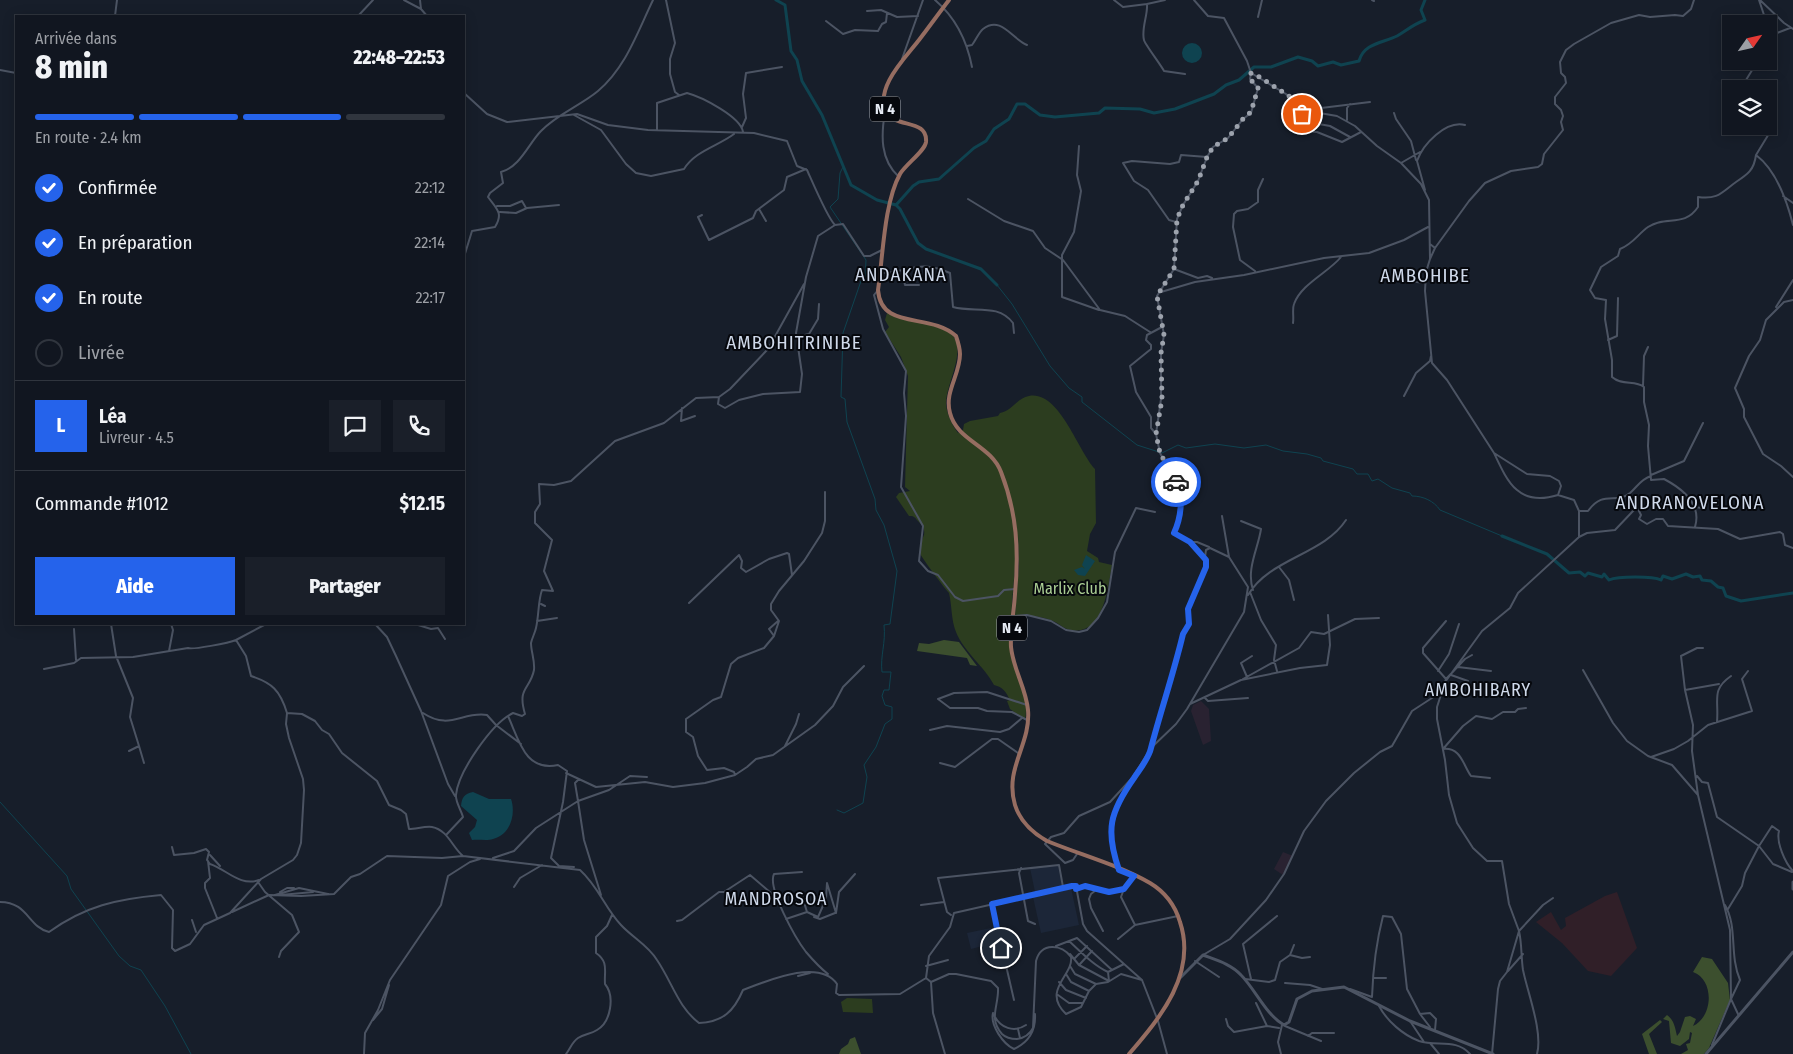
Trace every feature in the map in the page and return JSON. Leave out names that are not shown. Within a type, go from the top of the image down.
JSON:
[{"type":"main road","name":"N 4","points":[[949,0],[902,60],[888,84],[884,102],[886,110],[897,121],[918,127],[925,136],[924,148],[907,164],[899,177],[890,204],[878,290],[880,302],[889,313],[900,318],[939,325],[956,336],[960,356],[949,396],[950,414],[959,430],[988,452],[1002,473],[1017,532],[1018,550],[1011,648],[1027,705],[1028,720],[1012,776],[1013,799],[1019,815],[1036,834],[1047,840],[1150,883],[1164,895],[1178,916],[1185,946],[1180,978],[1158,1021],[1129,1054]]},
{"type":"street","points":[[115,15],[117,0]]},
{"type":"street","points":[[359,15],[373,0]]},
{"type":"street","points":[[404,0],[421,9],[426,15]]},
{"type":"street","points":[[420,0],[421,9]]},
{"type":"street","points":[[465,254],[472,231],[495,227],[500,212],[488,197],[490,193],[503,183],[502,172],[516,162],[541,131],[583,102],[615,74],[641,29],[653,0]]},
{"type":"street","points":[[666,0],[675,43],[670,59],[670,74],[675,92],[679,95]]},
{"type":"street","points":[[902,60],[923,0]]},
{"type":"street","points":[[935,0],[963,36],[972,67]]},
{"type":"street","points":[[1114,0],[1123,7],[1165,0]]},
{"type":"street","points":[[1118,2],[1122,0]]},
{"type":"street","points":[[1194,0],[1208,16],[1224,18],[1248,67],[1250,79],[1258,88],[1251,112],[1228,138],[1213,147],[1198,181],[1183,205],[1177,222],[1174,269],[1157,296],[1164,335],[1161,353],[1162,399],[1156,434],[1160,452],[1180,490],[1178,525],[1174,533],[1190,542],[1206,560]]},
{"type":"street","points":[[1258,16],[1263,3],[1262,0]]},
{"type":"street","points":[[1579,537],[1579,511],[1574,500],[1558,495],[1541,498],[1517,492],[1511,487],[1494,454],[1447,380],[1432,363],[1430,327],[1426,318],[1426,282],[1430,259],[1435,248],[1469,200],[1485,183],[1511,171],[1538,168],[1542,164],[1544,154],[1564,130],[1561,122],[1563,116],[1561,110],[1555,104],[1555,97],[1566,83],[1561,73],[1560,62],[1566,50],[1611,23],[1638,15],[1650,17],[1683,16],[1691,9],[1694,0]]},
{"type":"street","points":[[1759,0],[1764,15]]},
{"type":"street","points":[[1759,0],[1792,28]]},
{"type":"street","points":[[1147,4],[1148,15],[1143,39],[1164,71],[1185,74]]},
{"type":"street","points":[[867,11],[881,10],[897,17],[918,16]]},
{"type":"street","points":[[826,21],[843,34],[855,30],[878,31],[886,22],[887,13]]},
{"type":"street","points":[[967,46],[972,45],[984,28],[995,23],[1001,25],[1012,37],[1027,45]]},
{"type":"street","points":[[1778,33],[1792,28]]},
{"type":"street","points":[[743,132],[742,127],[746,118],[743,94],[746,74],[782,67]]},
{"type":"street","points":[[0,70],[15,72]]},
{"type":"street","points":[[1250,73],[1289,96],[1302,110],[1325,112],[1347,121],[1414,174],[1425,190]]},
{"type":"street","points":[[465,94],[487,114],[507,122],[520,122],[572,114],[608,125],[657,130],[754,132],[786,141],[797,166],[806,169],[826,206],[830,220],[835,225]]},
{"type":"street","points":[[657,130],[657,103],[679,95],[690,94],[711,103],[742,127]]},
{"type":"street","points":[[1362,132],[1342,142],[1317,132],[1296,131],[1290,125],[1307,110],[1370,102]]},
{"type":"street","points":[[1347,121],[1347,108],[1350,104]]},
{"type":"street","points":[[886,110],[883,126],[886,161],[889,168],[899,177]]},
{"type":"street","points":[[1394,113],[1411,141],[1429,200],[1428,242],[1430,259]]},
{"type":"street","points":[[572,114],[601,130],[626,164],[636,173],[651,176],[684,169],[688,162],[735,133]]},
{"type":"street","points":[[1296,120],[1330,126],[1350,137]]},
{"type":"street","points":[[1401,163],[1421,151],[1444,127],[1457,124],[1465,125]]},
{"type":"street","points":[[1643,386],[1623,384],[1612,377],[1612,360],[1605,319],[1606,300],[1595,298],[1590,290],[1601,267],[1618,256],[1620,249],[1636,240],[1648,227],[1669,220],[1684,220],[1698,207],[1698,197],[1715,197],[1730,189],[1752,170],[1756,155],[1768,135]]},
{"type":"street","points":[[1079,146],[1077,175],[1081,191],[1080,202],[1074,232],[1062,256],[1062,297],[1125,316],[1150,332]]},
{"type":"street","points":[[1417,161],[1421,151]]},
{"type":"street","points":[[1756,155],[1773,176],[1783,196],[1793,225]]},
{"type":"street","points":[[1177,222],[1169,220],[1148,190],[1134,181],[1123,163],[1132,161],[1170,164],[1179,162],[1181,156],[1207,157]]},
{"type":"street","points":[[702,214],[698,217],[708,240],[753,218],[759,208],[784,190],[786,177],[806,169]]},
{"type":"street","points":[[1258,271],[1250,269],[1240,260],[1234,220],[1237,211],[1248,209],[1258,202],[1258,190],[1263,179]]},
{"type":"street","points":[[1783,196],[1793,204]]},
{"type":"street","points":[[968,199],[1004,221],[1033,231],[1045,248],[1063,260],[1100,310]]},
{"type":"street","points":[[497,206],[510,206],[522,201],[526,204],[526,209]]},
{"type":"street","points":[[500,212],[516,213],[526,209],[559,205]]},
{"type":"street","points":[[759,208],[766,221]]},
{"type":"street","points":[[719,397],[718,404],[725,408],[738,400],[762,394],[800,392],[802,374],[796,337],[804,284],[818,236],[835,225],[841,224],[864,256],[870,256],[884,248]]},
{"type":"street","points":[[1160,292],[1213,279],[1324,258],[1369,254],[1404,240],[1428,227]]},
{"type":"street","points":[[1428,242],[1435,248]]},
{"type":"street","points":[[1292,323],[1294,302],[1316,277],[1339,258]]},
{"type":"street","points":[[880,273],[902,271],[906,268],[926,265],[950,273],[953,307],[969,311],[989,309],[1001,312],[1013,323],[1014,333]]},
{"type":"street","points":[[1174,269],[1198,278],[1207,276],[1213,279]]},
{"type":"street","points":[[902,271],[905,285],[919,286]]},
{"type":"street","points":[[1386,278],[1426,282]]},
{"type":"street","points":[[1775,310],[1781,296],[1793,280]]},
{"type":"street","points":[[456,796],[458,782],[468,761],[496,726],[513,713],[522,716],[525,714],[521,699],[525,687],[534,672],[535,660],[531,642],[537,621],[542,590],[553,591],[544,572],[552,540],[535,523],[535,512],[540,504],[539,484],[554,485],[570,481],[615,441],[664,423],[696,398],[719,397],[730,389],[768,350],[804,284]]},
{"type":"street","points":[[878,290],[874,295],[883,329],[906,371],[904,393],[906,416],[901,487],[923,526],[919,561],[928,571],[938,574],[955,597],[962,601],[998,596],[1004,590],[1016,589]]},
{"type":"street","points":[[1608,340],[1617,336],[1618,298]]},
{"type":"street","points":[[1793,300],[1784,302],[1766,320],[1760,340],[1748,356],[1735,388],[1744,409],[1744,417],[1763,454],[1781,466],[1793,478]]},
{"type":"street","points":[[796,337],[809,334],[818,319],[819,304]]},
{"type":"street","points":[[1156,434],[1151,428],[1151,417],[1136,392],[1130,366],[1151,349],[1151,345],[1146,340],[1150,332],[1162,327]]},
{"type":"street","points":[[1648,348],[1644,356],[1643,386],[1644,407],[1649,424],[1648,446],[1652,481],[1663,479],[1685,493],[1696,507],[1698,518],[1695,527]]},
{"type":"street","points":[[1404,396],[1416,373],[1430,361],[1431,356]]},
{"type":"street","points":[[682,408],[681,421],[695,416]]},
{"type":"street","points":[[1579,511],[1588,511],[1596,500],[1630,493],[1643,479],[1684,461],[1703,423]]},
{"type":"street","points":[[1494,454],[1527,474],[1554,477],[1560,486],[1558,495]]},
{"type":"street","points":[[735,775],[734,772],[724,768],[707,770],[702,765],[693,737],[686,732],[686,720],[713,700],[721,697],[731,664],[738,658],[764,648],[774,636],[780,624],[776,614],[771,610],[771,604],[814,547],[823,530],[825,492]]},
{"type":"street","points":[[1696,507],[1701,508]]},
{"type":"street","points":[[1013,616],[1028,615],[1051,621],[1066,630],[1079,632],[1087,630],[1098,618],[1107,602],[1115,552],[1136,508],[1155,512]]},
{"type":"street","points":[[1180,978],[1203,955],[1230,939],[1266,900],[1284,874],[1304,831],[1326,801],[1354,773],[1380,752],[1392,746],[1412,711],[1435,696],[1482,631],[1510,608],[1518,593],[1579,537],[1587,533],[1615,530],[1634,510],[1638,509],[1641,515],[1639,519],[1647,524],[1660,519],[1668,526],[1721,530],[1740,539],[1780,532],[1783,534],[1785,545],[1793,548]]},
{"type":"street","points":[[1151,748],[1176,724],[1190,704],[1232,636],[1244,612],[1248,586],[1229,558],[1222,516]]},
{"type":"street","points":[[1247,597],[1252,590],[1279,566],[1326,541],[1340,529],[1346,520]]},
{"type":"street","points":[[1241,521],[1261,529],[1259,546],[1251,569],[1250,580],[1252,590]]},
{"type":"street","points":[[1190,542],[1197,542],[1229,558]]},
{"type":"street","points":[[1119,870],[1110,834],[1121,796],[1151,748],[1183,634],[1189,624],[1188,609],[1206,567],[1206,550],[1210,548]]},
{"type":"street","points":[[689,602],[740,555],[742,561],[741,568],[746,572],[769,559],[786,553],[789,554],[792,576]]},
{"type":"street","points":[[1279,566],[1289,580],[1294,600]]},
{"type":"street","points":[[1250,592],[1261,620],[1276,644],[1276,672]]},
{"type":"street","points":[[540,604],[545,606]]},
{"type":"street","points":[[1241,680],[1276,672],[1327,665],[1330,631],[1328,616]]},
{"type":"street","points":[[537,621],[557,618]]},
{"type":"street","points":[[1190,704],[1247,677],[1299,648],[1311,632],[1324,634],[1355,619],[1379,618]]},
{"type":"street","points":[[1446,621],[1422,648],[1423,653],[1446,680]]},
{"type":"street","points":[[774,636],[769,629],[778,622]]},
{"type":"street","points":[[1438,671],[1449,654],[1459,624]]},
{"type":"street","points":[[111,625],[116,656],[132,698],[130,717],[144,763]]},
{"type":"street","points":[[169,652],[173,630],[171,625]]},
{"type":"street","points":[[44,669],[74,663],[76,660],[116,656],[128,657],[188,648],[195,650],[207,645],[220,646],[264,625]]},
{"type":"street","points":[[377,625],[387,637],[421,711],[448,784],[456,796],[463,816],[447,834]]},
{"type":"street","points":[[418,625],[431,630],[438,628],[445,639]]},
{"type":"street","points":[[74,629],[76,660]]},
{"type":"street","points":[[172,847],[174,855],[194,854],[205,849],[220,866],[240,880],[257,882],[293,860],[301,843],[303,778],[289,738],[286,724],[287,713],[280,696],[270,684],[260,677],[251,676],[246,656],[236,640]]},
{"type":"street","points":[[1702,648],[1697,648],[1681,656],[1685,690],[1694,734],[1692,751],[1697,776],[1698,795],[1730,930],[1731,999],[1738,1014]]},
{"type":"street","points":[[1472,655],[1446,680],[1437,707],[1438,726],[1444,748],[1449,795],[1458,823],[1473,848],[1487,860],[1502,861],[1509,904],[1519,931],[1526,986],[1537,1029],[1539,1044],[1537,1054]]},
{"type":"street","points":[[1247,677],[1241,664],[1252,656]]},
{"type":"street","points":[[508,716],[525,754],[535,763],[546,768],[558,766],[566,773],[596,787],[645,782],[673,786],[704,783],[735,775],[748,768],[756,759],[773,755],[815,725],[833,706],[843,687],[864,666]]},
{"type":"street","points":[[1458,667],[1491,671]]},
{"type":"street","points":[[1583,670],[1613,723],[1627,741],[1651,756],[1672,764],[1698,795]]},
{"type":"street","points":[[1651,756],[1674,749],[1688,741],[1694,734],[1708,725],[1752,711],[1742,679],[1748,671]]},
{"type":"street","points":[[1451,675],[1468,681]]},
{"type":"street","points":[[1685,690],[1719,684],[1731,676]]},
{"type":"street","points":[[1717,722],[1719,684]]},
{"type":"street","points":[[1027,705],[987,692],[954,693],[938,699],[950,708],[978,708],[986,711],[1012,712],[1028,720]]},
{"type":"street","points":[[1205,698],[1208,701],[1248,698]]},
{"type":"street","points":[[1444,748],[1468,720],[1476,716],[1492,719],[1503,712],[1514,712],[1518,709],[1526,708]]},
{"type":"street","points":[[421,711],[446,722],[479,714],[487,715],[496,726],[521,744]]},
{"type":"street","points":[[287,713],[302,714],[315,721],[322,730],[329,734],[342,753],[377,781],[388,805],[406,814],[408,829],[431,827],[447,834],[453,846],[463,856]]},
{"type":"street","points":[[786,746],[799,714]]},
{"type":"street","points":[[930,730],[948,726],[1000,732],[1009,729],[1022,718]]},
{"type":"street","points":[[940,763],[956,767],[992,739],[998,739],[1018,753]]},
{"type":"street","points":[[129,750],[139,746]]},
{"type":"street","points":[[1444,748],[1459,753],[1471,776],[1490,778]]},
{"type":"street","points":[[566,773],[551,858],[559,866],[576,869],[584,873],[622,926],[645,944],[658,960],[688,1014],[699,1023],[718,1021],[736,1006],[744,990],[784,977],[812,972],[821,972],[830,976]]},
{"type":"street","points":[[1078,853],[1073,860],[1065,863],[1046,846],[1047,840],[1064,834],[1079,816],[1110,802],[1137,773]]},
{"type":"street","points":[[364,1054],[365,1033],[390,980],[441,905],[448,876],[470,862],[514,850],[536,828],[578,801],[601,793],[630,776],[646,777]]},
{"type":"street","points":[[1697,776],[1702,782],[1708,783],[1717,817],[1759,846],[1773,864],[1793,872]]},
{"type":"street","points":[[580,778],[575,783],[584,840],[599,883],[601,895]]},
{"type":"street","points":[[1728,910],[1742,886],[1744,873],[1772,826],[1779,831],[1777,839],[1780,848],[1793,872]]},
{"type":"street","points":[[210,854],[208,862],[210,878],[205,883],[204,888],[217,918]]},
{"type":"street","points":[[0,902],[12,903],[21,907],[39,927],[49,932],[86,909],[161,895],[173,910],[171,946],[174,951],[190,944],[196,932],[204,925],[269,895],[330,895],[338,892],[351,877],[360,874],[387,856],[463,856],[482,859]]},
{"type":"street","points":[[490,858],[576,869]]},
{"type":"street","points":[[208,862],[220,866]]},
{"type":"street","points":[[514,887],[520,878],[542,865]]},
{"type":"street","points":[[926,978],[926,966],[929,956],[950,927],[951,916],[947,912],[938,878],[1024,867],[1059,865],[1063,887]]},
{"type":"street","points":[[1024,867],[1019,870],[1028,921],[1035,924]]},
{"type":"street","points":[[802,872],[773,875],[779,904],[805,951],[837,984],[836,993],[839,995],[900,994],[926,978]]},
{"type":"street","points":[[836,913],[839,892],[855,874]]},
{"type":"street","points":[[677,920],[682,920],[719,892],[724,892],[750,875],[770,894],[774,902],[779,904]]},
{"type":"street","points":[[1134,876],[1124,889],[1121,897],[1135,925]]},
{"type":"street","points":[[230,913],[261,879]]},
{"type":"street","points":[[258,882],[269,895],[292,915],[299,932],[281,951],[279,957]]},
{"type":"street","points":[[1793,882],[1793,889]]},
{"type":"street","points":[[814,917],[818,918],[823,907],[827,883],[834,900],[836,913]]},
{"type":"street","points":[[951,916],[954,913],[1024,896],[1076,886],[1083,924],[1087,931],[1142,980],[1158,1021],[1167,1054]]},
{"type":"street","points":[[1076,889],[1085,886],[1109,892],[1124,889]]},
{"type":"street","points":[[275,895],[287,888],[294,888],[330,895]]},
{"type":"street","points":[[1096,890],[1091,894],[1090,903],[1103,931]]},
{"type":"street","points":[[281,896],[316,892]]},
{"type":"street","points":[[1348,989],[1410,1021],[1492,1054],[1498,989],[1507,972],[1519,931],[1543,905],[1553,898]]},
{"type":"street","points":[[803,899],[807,912],[814,917],[820,919],[836,913]]},
{"type":"street","points":[[921,905],[944,902]]},
{"type":"street","points":[[1711,1048],[1740,980],[1734,966],[1733,921],[1724,903]]},
{"type":"street","points":[[992,904],[1014,1000]]},
{"type":"street","points":[[786,919],[807,912]]},
{"type":"street","points":[[566,1054],[575,1040],[598,1030],[607,1020],[610,1005],[609,989],[605,984],[606,964],[603,958],[596,953],[595,946],[596,938],[608,926],[613,914]]},
{"type":"street","points":[[1226,1019],[1228,1026],[1234,1032],[1267,1026],[1282,1026],[1291,1019],[1297,999],[1307,993],[1344,987],[1372,997],[1373,965],[1383,916],[1387,915],[1392,917],[1400,934],[1407,989],[1427,1026],[1435,1030]]},
{"type":"street","points":[[1118,939],[1135,925],[1178,916]]},
{"type":"street","points":[[1251,979],[1244,944],[1277,916]]},
{"type":"street","points":[[192,920],[196,932]]},
{"type":"street","points":[[994,1012],[995,1022],[1002,1033],[1008,1038],[1020,1038],[1031,1032],[1034,1023],[1033,985],[1038,955],[1046,948],[1077,938],[1112,970]]},
{"type":"street","points":[[1069,940],[1086,957],[1108,972]]},
{"type":"street","points":[[1245,979],[1269,982],[1275,980],[1280,962],[1290,955],[1294,945]]},
{"type":"street","points":[[1055,946],[1068,952],[1079,965],[1109,981]]},
{"type":"street","points":[[1075,958],[1087,946]]},
{"type":"street","points":[[1079,965],[1092,951]]},
{"type":"street","points":[[1068,952],[1072,961],[1059,982],[1058,996],[1060,1007],[1066,1014],[1078,1010],[1084,1003],[1090,990],[1096,984],[1109,981],[1121,974],[1142,980]]},
{"type":"street","points":[[1706,1054],[1738,1014],[1793,952]]},
{"type":"street","points":[[1507,972],[1512,969],[1522,954]]},
{"type":"street","points":[[1203,955],[1232,968],[1245,979],[1282,1026],[1321,1042]]},
{"type":"street","points":[[1290,955],[1302,958],[1310,957]]},
{"type":"street","points":[[926,966],[948,960]]},
{"type":"street","points":[[1196,962],[1219,977]]},
{"type":"street","points":[[1108,972],[1124,964]]},
{"type":"street","points":[[1090,971],[1096,965]]},
{"type":"street","points":[[1070,966],[1075,974],[1096,984]]},
{"type":"street","points":[[798,976],[812,972]]},
{"type":"street","points":[[1108,972],[1109,981]]},
{"type":"street","points":[[1065,973],[1071,982],[1090,990]]},
{"type":"street","points":[[931,982],[952,974],[991,981],[998,988],[992,1018],[996,1028],[1007,1044],[1014,1049],[1024,1043],[1032,1034],[1035,1023],[1034,1012]]},
{"type":"street","points":[[926,978],[931,982],[933,1012],[945,1054]]},
{"type":"street","points":[[1374,978],[1386,978]]},
{"type":"street","points":[[1059,982],[1066,990],[1086,998]]},
{"type":"street","points":[[1285,983],[1310,985],[1323,989]]},
{"type":"street","points":[[1058,996],[1069,1003],[1078,1005],[1084,1003]]},
{"type":"street","points":[[1256,1004],[1267,1026]]},
{"type":"street","points":[[1378,1004],[1392,1024],[1418,1041],[1430,1043],[1447,1042],[1465,1049],[1470,1054]]},
{"type":"street","points":[[994,1012],[1000,1024],[1010,1029],[1018,1029],[1026,1025]]},
{"type":"street","points":[[1420,1014],[1430,1013],[1436,1019],[1435,1030]]},
{"type":"street","points":[[1410,1021],[1424,1042]]},
{"type":"street","points":[[1281,1054],[1278,1042],[1282,1026]]},
{"type":"street","points":[[1018,1029],[1020,1038]]},
{"type":"street","points":[[1308,1036],[1334,1033]]},
{"type":"street","points":[[1430,1043],[1439,1054]]},
{"type":"shaded area","points":[[1192,43],[1199,46],[1202,53],[1199,60],[1192,63],[1185,60],[1182,53],[1185,46]]},
{"type":"shaded area","points":[[1086,555],[1095,561],[1085,576],[1078,575],[1074,570],[1082,567],[1085,569],[1082,565]]},
{"type":"shaded area","points":[[1201,701],[1209,709],[1211,741],[1203,745],[1191,711],[1193,705]]},
{"type":"shaded area","points":[[473,792],[489,799],[511,799],[513,811],[511,823],[499,837],[491,840],[472,840],[469,833],[475,827],[477,820],[461,806],[464,796]]},
{"type":"shaded area","points":[[1283,852],[1293,856],[1283,875],[1274,869]]},
{"type":"shaded area","points":[[1058,866],[1062,886],[1035,892],[1030,868]]},
{"type":"shaded area","points":[[1071,888],[1079,925],[1041,933],[1033,897]]},
{"type":"shaded area","points":[[1617,892],[1637,948],[1611,976],[1588,971],[1562,943],[1536,922],[1551,912],[1561,930],[1566,926],[1565,918],[1605,896]]},
{"type":"shaded area","points":[[991,928],[995,943],[971,949],[967,933]]},
{"type":"green space","name":"Marlix Club","points":[[887,313],[935,325],[949,332],[955,339],[957,356],[946,405],[950,419],[958,433],[963,430],[964,424],[970,421],[998,416],[1025,397],[1040,397],[1050,402],[1059,412],[1095,469],[1096,523],[1090,534],[1087,551],[1098,558],[1099,562],[1112,565],[1102,610],[1089,627],[1079,630],[1067,629],[1044,618],[1015,615],[1019,566],[1018,535],[1011,638],[1014,661],[1026,702],[1025,720],[1010,709],[1007,701],[1010,700],[1006,692],[994,685],[960,639],[953,623],[949,593],[920,553],[924,530],[915,517],[909,516],[896,497],[899,493],[910,491],[905,487],[908,376],[901,357],[885,332],[889,327],[885,320]]},
{"type":"green space","points":[[944,640],[959,642],[977,666],[970,665],[967,658],[917,651],[919,643],[929,644]]},
{"type":"green space","points":[[1702,957],[1712,959],[1728,983],[1730,1000],[1709,1048],[1704,1054],[1681,1054],[1688,1050],[1686,1044],[1690,1043],[1692,1033],[1690,1032],[1689,1039],[1680,1046],[1671,1043],[1669,1021],[1663,1019],[1667,1015],[1671,1019],[1677,1036],[1685,1017],[1690,1016],[1696,1019],[1693,1026],[1705,1015],[1709,999],[1708,990],[1700,976],[1693,972]]},
{"type":"green space","points":[[847,998],[872,999],[873,1013],[843,1012],[841,1002]]},
{"type":"green space","points":[[1660,1020],[1662,1022],[1649,1034],[1657,1054],[1649,1054],[1642,1034]]},
{"type":"green space","points":[[855,1037],[861,1054],[839,1054],[850,1039]]},
{"type":"waterway","points":[[776,0],[785,5],[791,51],[797,60],[802,81],[822,115],[851,185],[877,200],[896,205],[918,243],[926,249],[981,269],[997,285]]},
{"type":"waterway","points":[[896,205],[913,186],[919,182],[939,179],[974,148],[986,141],[994,129],[1009,119],[1017,104],[1025,104],[1040,115],[1055,117],[1099,113],[1105,108],[1140,109],[1154,113],[1175,109],[1214,94],[1226,85],[1239,80],[1254,67],[1271,67],[1298,57],[1312,61],[1318,66],[1333,62],[1341,65],[1359,61],[1365,50],[1397,36],[1425,20],[1421,10],[1425,0]]},
{"type":"waterway","points":[[837,810],[844,813],[863,803],[867,777],[864,765],[876,747],[885,724],[892,719],[892,707],[885,705],[882,696],[884,690],[889,690],[891,672],[882,672],[882,660],[884,625],[890,624],[897,571],[884,525],[876,510],[875,499],[847,422],[845,399],[841,397],[843,333],[861,281],[865,280],[866,260],[830,207],[838,199],[840,173],[843,167]]},
{"type":"waterway","points":[[997,285],[1012,304],[1050,366],[1069,388],[1082,397],[1082,402],[1137,445],[1162,453],[1178,445],[1186,448],[1215,444],[1244,448],[1266,445],[1283,451],[1307,454],[1321,458],[1323,461],[1353,469],[1357,474],[1368,474],[1372,481],[1378,479],[1392,488],[1428,500],[1440,510],[1502,536]]},
{"type":"waterway","points":[[1502,536],[1547,554],[1569,573],[1580,572],[1585,576],[1588,573],[1602,577],[1604,574],[1609,580],[1635,577],[1661,580],[1663,576],[1672,579],[1686,574],[1693,577],[1700,576],[1702,580],[1711,581],[1718,587],[1723,588],[1726,596],[1741,601],[1793,593]]},
{"type":"waterway","points":[[0,802],[67,876],[71,889],[119,956],[130,966],[141,970],[165,1006],[191,1054]]},
{"type":"way so far","points":[[1176,482],[1160,453],[1156,434],[1162,399],[1161,353],[1164,335],[1157,296],[1174,269],[1176,261],[1177,219],[1202,173],[1207,157],[1213,147],[1228,138],[1251,112],[1258,88],[1250,79],[1251,73],[1291,97],[1302,110],[1307,110],[1302,114]]},
{"type":"district","name":"ANDAKANA","points":[[901,274]]},
{"type":"district","name":"AMBOHIBE","points":[[1425,275]]},
{"type":"district","name":"AMBOHITRINIBE","points":[[794,342]]},
{"type":"district","name":"ANDRANOVELONA","points":[[1690,502]]},
{"type":"district","name":"AMBOHIBARY","points":[[1478,690]]},
{"type":"district","name":"MANDROSOA","points":[[776,899]]},
{"type":"route","points":[[1001,948],[992,904],[1072,886],[1076,886],[1076,889],[1085,886],[1096,890],[1112,892],[1124,889],[1134,876],[1119,870],[1112,850],[1110,834],[1114,815],[1121,796],[1151,748],[1168,684],[1178,658],[1183,634],[1189,624],[1188,609],[1206,567],[1206,560],[1190,542],[1174,533],[1178,525],[1181,500],[1180,490],[1176,482]]}]
